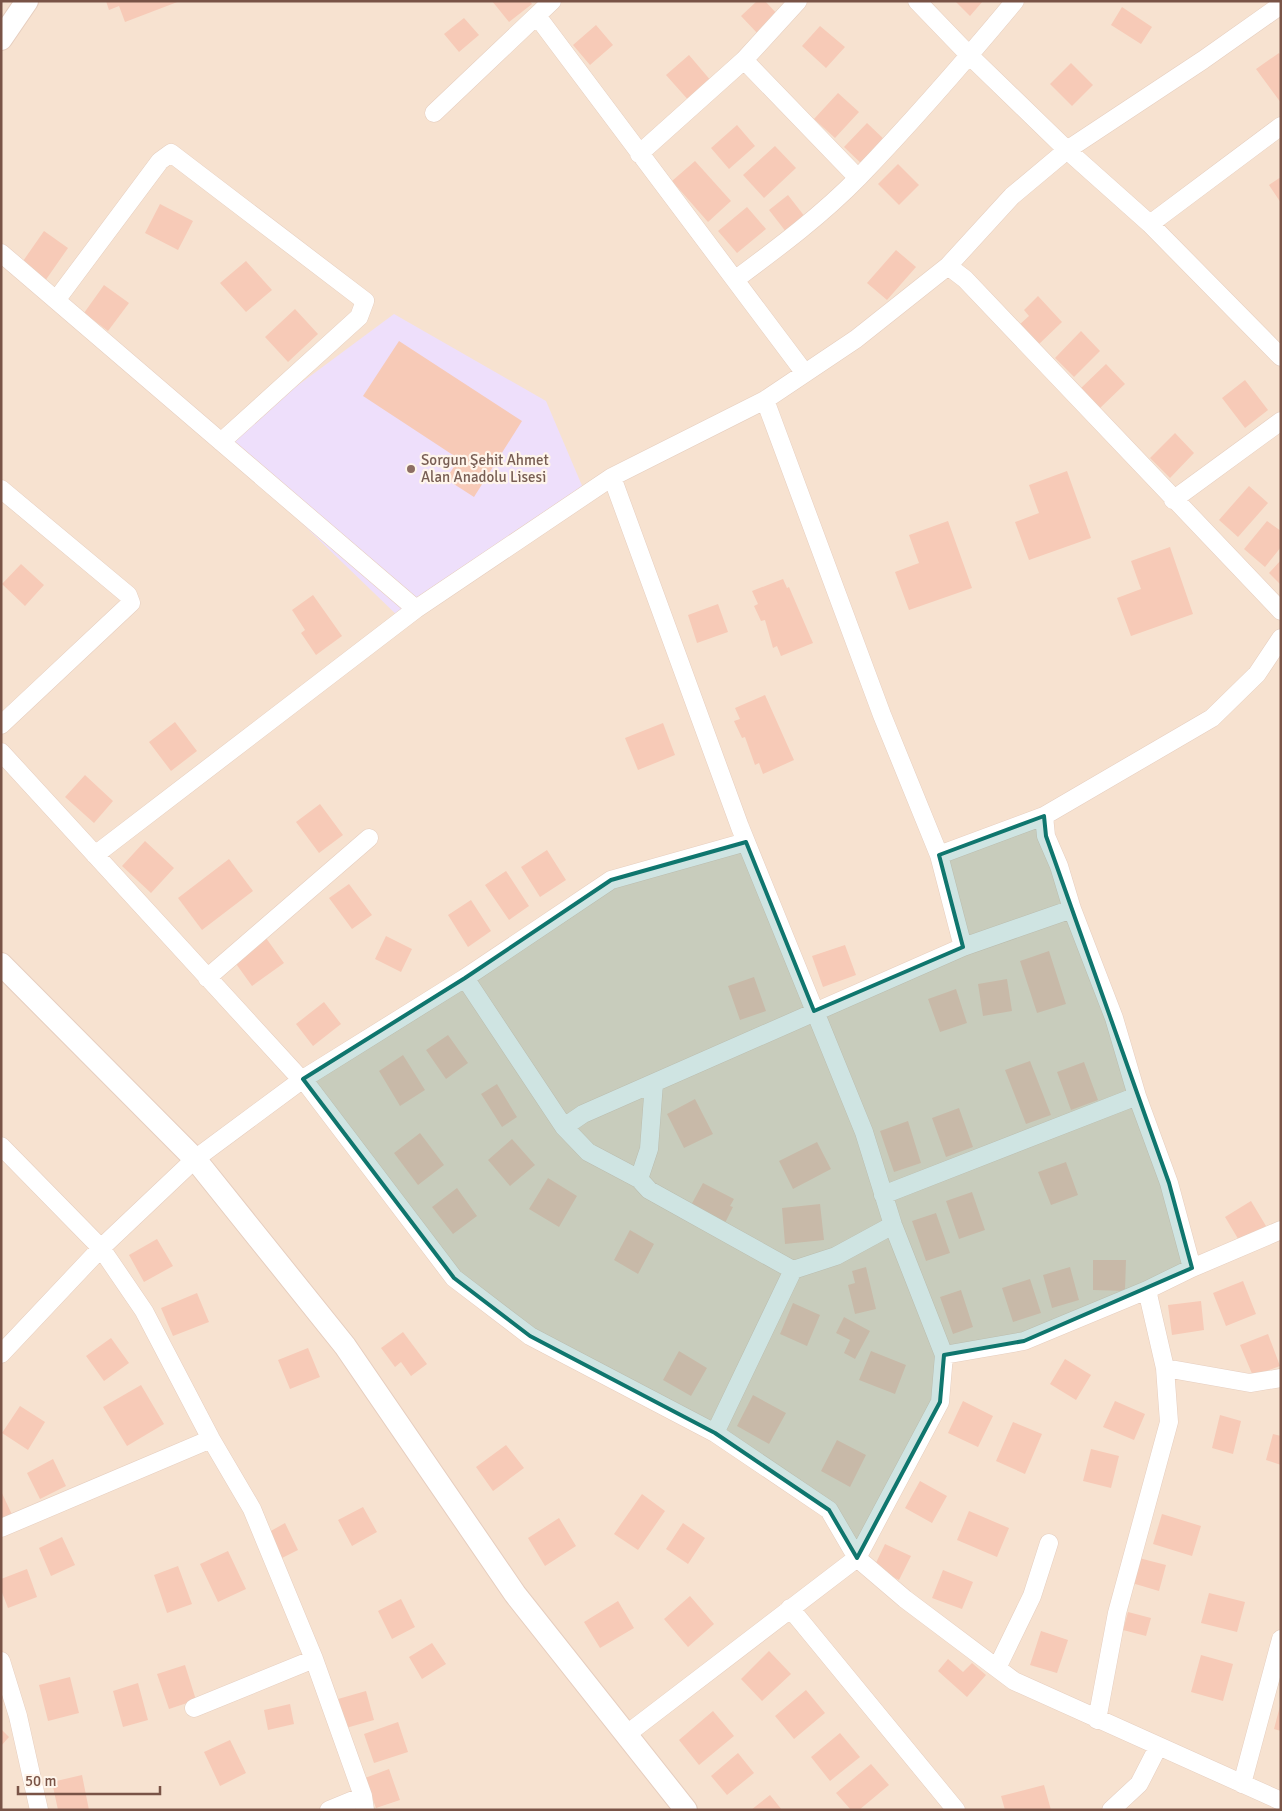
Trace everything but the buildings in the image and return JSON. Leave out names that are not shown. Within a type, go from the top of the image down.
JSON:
[{"type":"street","points":[[1,39],[28,1]]},
{"type":"street","points":[[434,114],[552,1]]},
{"type":"street","points":[[639,154],[744,60],[798,1]]},
{"type":"street","points":[[917,1],[970,56],[1067,150],[1150,224],[1281,357]]},
{"type":"street","points":[[736,279],[804,227],[858,178],[970,56],[1015,1]]},
{"type":"street","points":[[95,855],[416,608],[612,477],[765,400],[804,372],[856,339],[948,266],[1012,196],[1067,150],[1203,60],[1281,5]]},
{"type":"street","points":[[537,16],[804,372]]},
{"type":"street","points":[[744,60],[858,178]]},
{"type":"street","points":[[1150,224],[1281,126]]},
{"type":"street","points":[[57,299],[160,161],[171,153],[365,301],[359,317],[221,442]]},
{"type":"street","points":[[1,253],[416,608]]},
{"type":"street","points":[[948,266],[965,278],[1281,612]]},
{"type":"street","points":[[765,400],[882,715],[939,855],[963,947]]},
{"type":"street","points":[[1173,500],[1281,421]]},
{"type":"street","points":[[612,477],[746,842],[864,1132],[893,1225],[944,1355],[940,1402],[858,1558],[627,1734]]},
{"type":"street","points":[[1,489],[128,595],[131,603],[1,725]]},
{"type":"street","points":[[939,855],[1044,816],[1212,718],[1257,674],[1281,638]]},
{"type":"street","points":[[1,752],[298,1076],[303,1079],[454,1278],[530,1336],[715,1433],[829,1510],[858,1558],[905,1600],[1014,1681],[1097,1720],[1281,1801]]},
{"type":"street","points":[[1044,816],[1046,836],[1059,866],[1072,909],[1114,1018],[1137,1096],[1169,1183],[1192,1268]]},
{"type":"street","points":[[208,978],[369,838]]},
{"type":"street","points":[[1,1354],[101,1248],[195,1159],[303,1079],[465,978],[611,880],[746,842]]},
{"type":"street","points":[[564,1127],[583,1114],[963,947],[1072,909]]},
{"type":"street","points":[[1,964],[195,1159],[345,1346],[515,1594],[686,1810]]},
{"type":"street","points":[[465,978],[564,1127],[588,1152],[639,1179],[649,1190],[793,1270]]},
{"type":"street","points":[[639,1179],[649,1149],[654,1083]]},
{"type":"street","points":[[883,1195],[1137,1096]]},
{"type":"street","points":[[1,1146],[101,1248],[144,1311],[211,1439],[252,1509],[314,1659],[364,1803],[329,1810]]},
{"type":"street","points":[[715,1433],[793,1270],[836,1256],[893,1225]]},
{"type":"street","points":[[944,1355],[1024,1340],[1147,1290],[1192,1268],[1281,1230]]},
{"type":"street","points":[[1097,1720],[1117,1613],[1169,1422],[1165,1368],[1147,1290]]},
{"type":"street","points":[[1165,1368],[1250,1384],[1281,1378]]},
{"type":"street","points":[[1,1528],[211,1439]]},
{"type":"street","points":[[997,1668],[1032,1596],[1048,1543]]},
{"type":"street","points":[[790,1608],[956,1810]]},
{"type":"street","points":[[1242,1784],[1281,1639]]},
{"type":"street","points":[[194,1708],[314,1659]]},
{"type":"street","points":[[1,1661],[18,1716],[39,1810]]},
{"type":"street","points":[[1111,1810],[1139,1784],[1158,1747]]},
{"type":"highlighted area","points":[[1044,816],[1046,836],[1169,1183],[1192,1268],[1024,1341],[944,1355],[940,1402],[857,1558],[829,1510],[715,1433],[530,1336],[454,1278],[303,1079],[465,978],[611,880],[746,842],[814,1011],[963,947],[939,855]]},
{"type":"shaded area","points":[[1,1],[1281,1],[1281,1810],[1,1810]]},
{"type":"shaded area","name":"Sorgun Şehit Ahmet Alan Anadolu Lisesi","points":[[394,314],[546,401],[583,488],[401,619],[227,451],[251,420]]},
{"type":"place","name":"Sorgun Şehit Ahmet Alan Anadolu Lisesi","points":[[411,469]]}]
